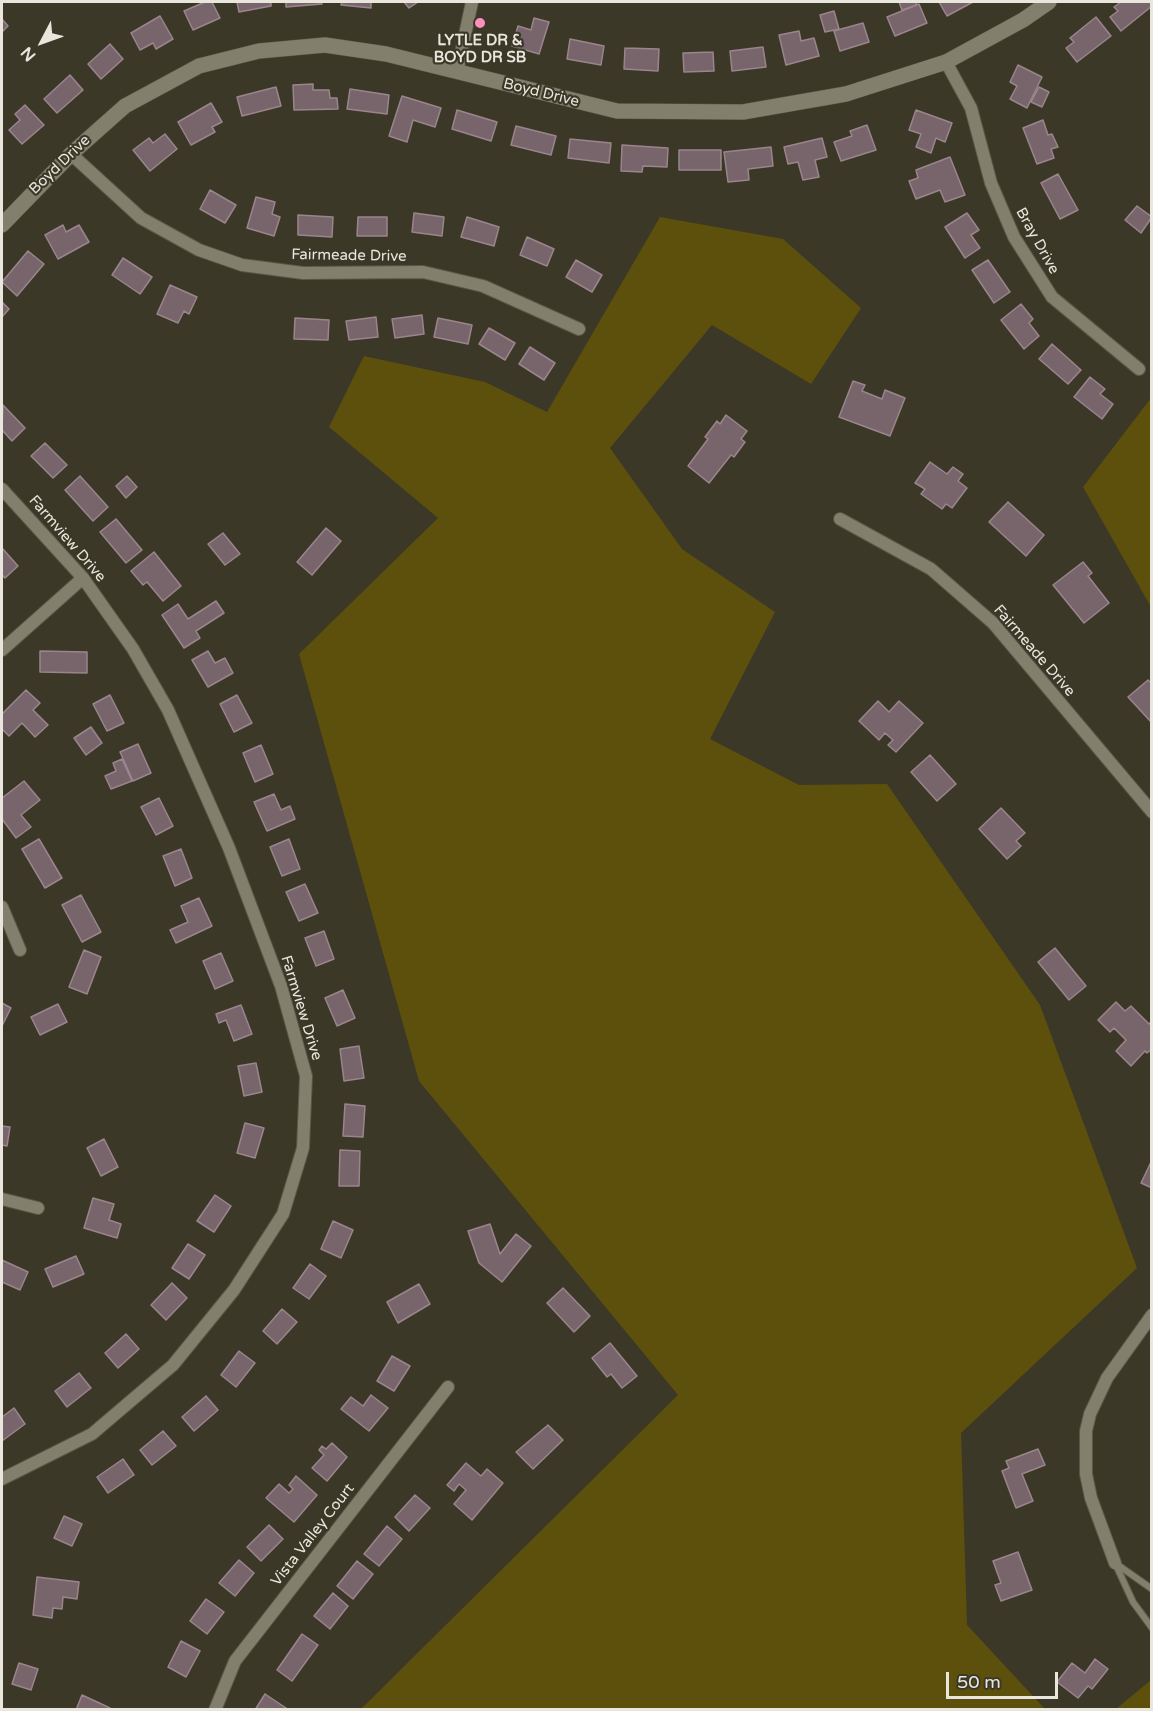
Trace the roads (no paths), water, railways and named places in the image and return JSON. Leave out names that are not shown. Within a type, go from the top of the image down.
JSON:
[{"type":"street","points":[[457,72],[472,2]]},
{"type":"street","name":"Boyd Drive","points":[[2,225],[70,154],[125,106],[198,66],[259,51],[325,45],[386,54],[617,111],[743,111],[846,94],[946,62],[1023,20],[1049,2]]},
{"type":"street","name":"Bray Drive","points":[[946,62],[970,108],[991,183],[1014,237],[1052,297],[1139,369]]},
{"type":"street","name":"Fairmeade Drive","points":[[70,154],[141,218],[199,250],[242,265],[303,273],[423,272],[483,286],[541,310],[579,329]]},
{"type":"street","name":"Farmview Drive","points":[[2,489],[83,578],[133,649],[168,710],[229,848],[280,986],[306,1076],[303,1148],[283,1214],[234,1290],[173,1365],[92,1434],[2,1479]]},
{"type":"street","name":"Fairmeade Drive","points":[[840,519],[931,569],[993,623],[1152,812]]},
{"type":"street","points":[[2,650],[83,578]]},
{"type":"street","points":[[2,907],[20,950]]},
{"type":"street","points":[[2,1199],[38,1209]]},
{"type":"street","points":[[1114,1563],[1091,1498],[1086,1474],[1086,1431],[1090,1414],[1107,1378],[1152,1315]]},
{"type":"street","name":"Vista Valley Court","points":[[215,1710],[235,1661],[448,1387]]},
{"type":"lane","points":[[1114,1563],[1152,1588]]},
{"type":"lane","points":[[1114,1563],[1133,1602],[1152,1628]]},
{"type":"place","name":"LYTLE DR & BOYD DR SB","points":[[480,23]]}]
